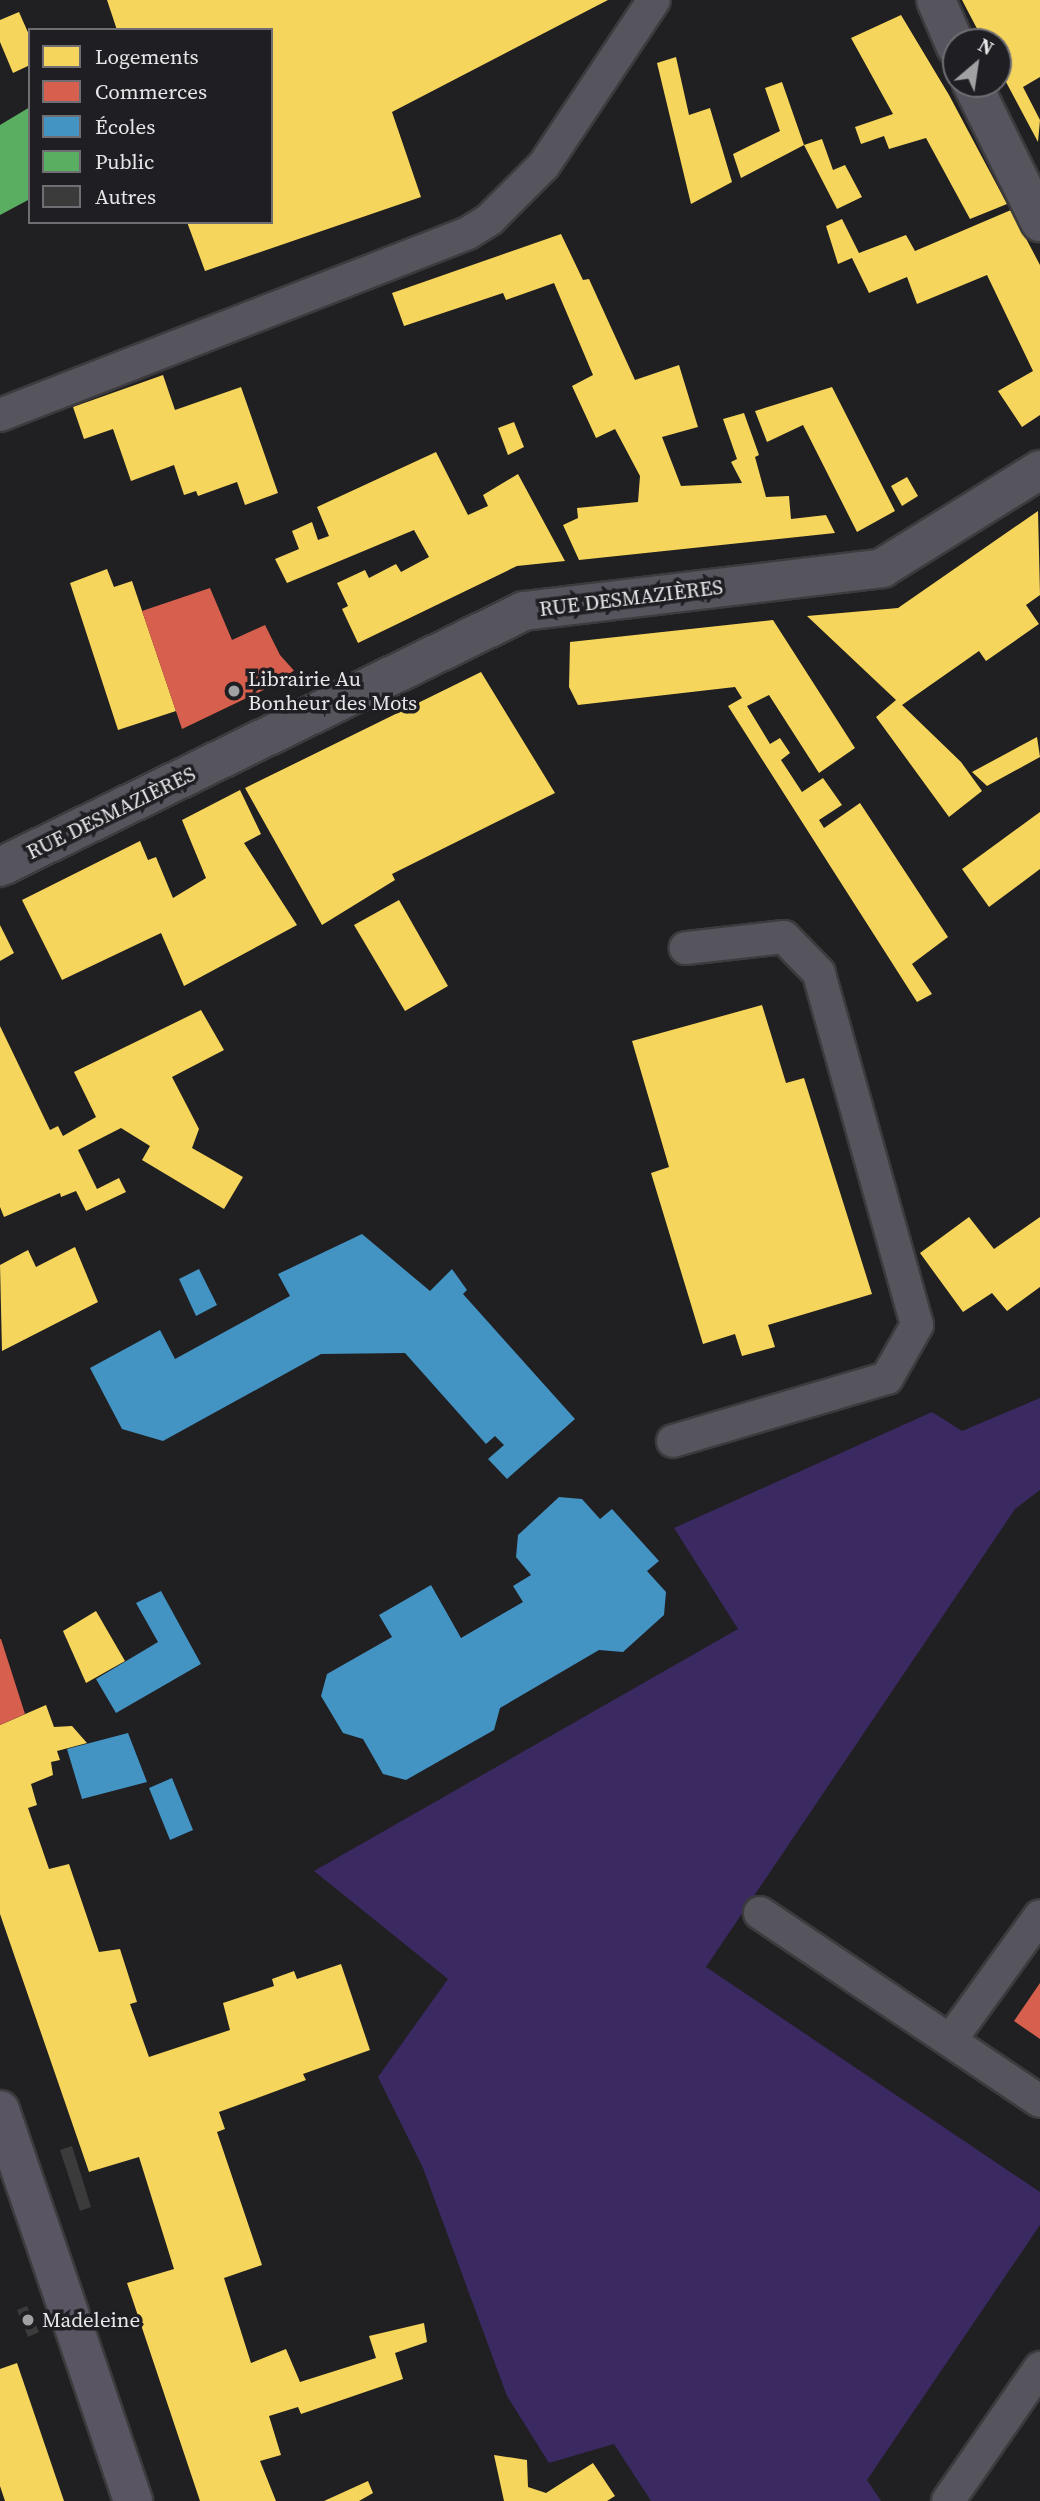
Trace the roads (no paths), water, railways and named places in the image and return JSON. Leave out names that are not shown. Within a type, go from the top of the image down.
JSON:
[{"type":"main road","points":[[0,2110],[133,2501]]},
{"type":"street","points":[[936,0],[948,28]]},
{"type":"street","points":[[979,98],[1040,222]]},
{"type":"street","name":"RUE DESMAZIÈRES","points":[[0,867],[524,611],[882,568],[1040,470]]},
{"type":"lane","points":[[0,415],[479,226],[511,202],[544,165],[654,0]]},
{"type":"lane","points":[[673,1441],[887,1378],[917,1325],[819,973],[784,937],[686,948]]},
{"type":"lane","points":[[760,1913],[952,2038],[1040,2101]]},
{"type":"lane","points":[[952,2038],[1040,1916]]},
{"type":"lane","points":[[948,2501],[1040,2368]]},
{"type":"place","name":"Librairie Au Bonheur des Mots","points":[[234,691]]},
{"type":"place","name":"Madeleine","points":[[28,2320]]}]
